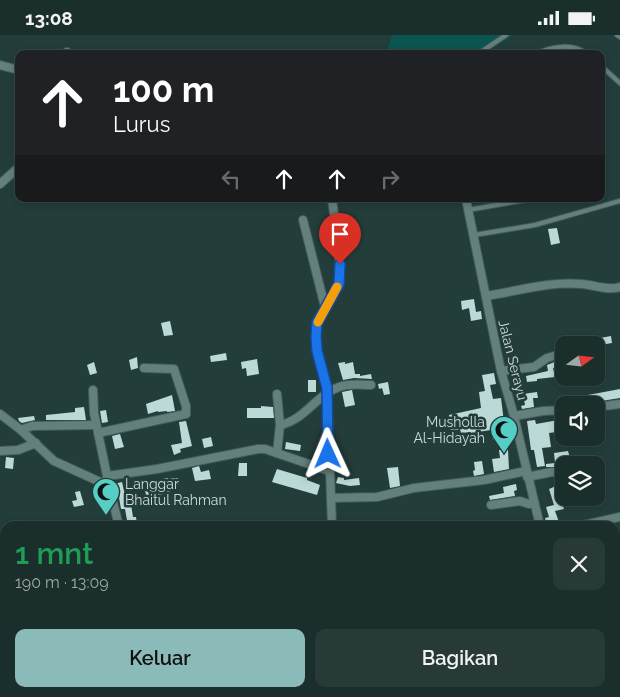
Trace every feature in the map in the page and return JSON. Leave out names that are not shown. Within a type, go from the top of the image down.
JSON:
[{"type":"street","points":[[0,65],[15,69]]},
{"type":"street","points":[[0,184],[15,171]]},
{"type":"street","points":[[332,202],[339,251],[339,284],[317,323],[317,351],[327,393],[332,521]]},
{"type":"street","name":"Jalan Serayu","points":[[467,202],[501,371],[514,416],[539,521]]},
{"type":"street","points":[[302,221],[325,307]]},
{"type":"street","points":[[486,296],[543,285],[580,283],[614,289],[620,287]]},
{"type":"street","points":[[501,371],[513,368],[529,368],[555,355]]},
{"type":"street","points":[[21,430],[32,426],[97,429],[186,414],[186,405],[174,369],[144,368]]},
{"type":"street","points":[[280,425],[296,420],[327,393],[346,385],[371,385]]},
{"type":"street","points":[[93,390],[97,429],[117,521]]},
{"type":"street","points":[[277,394],[280,425],[277,453]]},
{"type":"street","points":[[605,406],[620,404]]},
{"type":"street","points":[[514,416],[555,410]]},
{"type":"street","points":[[0,414],[61,465],[109,486]]},
{"type":"street","points":[[0,451],[18,450],[36,443]]},
{"type":"street","points":[[107,476],[157,469],[258,449],[265,449],[329,471]]},
{"type":"street","points":[[331,498],[376,497],[414,488],[555,472]]},
{"type":"street","points":[[490,505],[520,501],[529,504],[534,503]]},
{"type":"street","points":[[602,521],[620,517]]},
{"type":"lane","points":[[484,50],[506,35]]},
{"type":"lane","points":[[545,50],[553,47],[569,47],[583,50]]},
{"type":"lane","points":[[605,70],[620,83]]},
{"type":"lane","points":[[474,235],[535,225],[620,201]]},
{"type":"lane","points":[[468,210],[519,202]]},
{"type":"shaded area","points":[[392,35],[514,35],[489,50],[387,50]]},
{"type":"building","points":[[557,228],[560,243],[551,245],[548,229]]},
{"type":"building","points":[[474,299],[476,312],[481,311],[482,319],[471,321],[469,308],[462,310],[461,301]]},
{"type":"building","points":[[170,321],[173,335],[164,336],[161,323]]},
{"type":"building","points":[[611,336],[612,343],[605,344],[605,337]]},
{"type":"building","points":[[226,353],[227,360],[211,362],[210,356]]},
{"type":"building","points":[[137,357],[138,368],[131,370],[129,360]]},
{"type":"building","points":[[257,359],[259,374],[247,376],[246,368],[242,369],[241,362]]},
{"type":"building","points":[[94,362],[97,373],[90,375],[87,365]]},
{"type":"building","points":[[345,362],[345,364],[353,362],[355,374],[360,374],[360,376],[371,374],[372,379],[354,378],[343,380],[338,363]]},
{"type":"building","points":[[555,362],[555,368],[553,368],[555,377],[527,382],[526,376],[548,371],[547,365]]},
{"type":"building","points":[[494,373],[496,384],[490,385],[493,399],[501,398],[505,438],[493,440],[491,430],[471,433],[461,433],[460,429],[451,431],[449,415],[481,408],[479,392],[485,391],[482,375]]},
{"type":"building","points":[[308,380],[316,380],[316,392],[308,392]]},
{"type":"building","points":[[388,382],[390,394],[384,395],[382,388],[379,389],[378,384]]},
{"type":"building","points":[[620,389],[620,398],[605,400],[605,396],[588,395]]},
{"type":"building","points":[[352,390],[355,405],[345,407],[342,392]]},
{"type":"building","points":[[537,392],[538,398],[533,398],[534,407],[522,409],[521,406],[525,405],[523,394]]},
{"type":"building","points":[[172,395],[175,411],[158,411],[148,414],[146,404]]},
{"type":"building","points":[[261,406],[273,407],[274,418],[247,418],[247,408],[261,408]]},
{"type":"building","points":[[84,407],[86,420],[46,420],[46,415],[75,412],[75,408]]},
{"type":"building","points":[[106,410],[108,422],[102,423],[100,411]]},
{"type":"building","points":[[34,416],[35,420],[22,423],[18,418]]},
{"type":"building","points":[[535,420],[536,424],[555,421],[555,432],[549,433],[551,447],[542,448],[545,466],[537,467],[534,450],[531,450],[527,421]]},
{"type":"building","points":[[186,421],[192,446],[180,449],[181,452],[174,455],[171,445],[182,443],[179,422]]},
{"type":"building","points":[[120,434],[124,447],[115,449],[112,436]]},
{"type":"building","points":[[211,437],[213,446],[204,448],[202,439]]},
{"type":"building","points":[[286,442],[301,445],[300,451],[285,449]]},
{"type":"building","points":[[499,450],[508,450],[509,469],[494,472],[492,459],[500,458]]},
{"type":"building","points":[[568,451],[569,456],[555,456],[555,463],[554,453]]},
{"type":"building","points":[[6,457],[14,458],[13,469],[5,468]]},
{"type":"building","points":[[482,461],[484,474],[474,476],[474,462]]},
{"type":"building","points":[[239,463],[247,463],[247,476],[238,476]]},
{"type":"building","points":[[555,463],[555,467],[546,467],[546,464]]},
{"type":"building","points":[[199,466],[201,472],[209,470],[211,479],[195,481],[192,468]]},
{"type":"building","points":[[398,467],[400,486],[390,488],[387,468]]},
{"type":"building","points":[[277,469],[307,478],[307,480],[320,485],[317,495],[272,482]]},
{"type":"building","points":[[338,477],[344,478],[344,480],[359,478],[360,485],[350,486],[336,483]]},
{"type":"building","points":[[178,478],[179,485],[169,486],[170,493],[153,496],[154,498],[147,500],[145,490],[160,485],[159,480]]},
{"type":"building","points":[[122,482],[126,499],[130,498],[133,517],[136,517],[137,521],[127,521],[125,509],[121,509],[118,492],[116,493],[114,484]]},
{"type":"building","points":[[516,484],[515,496],[490,500],[489,496],[504,493],[503,487]]},
{"type":"building","points":[[555,486],[555,506],[563,506],[564,509],[555,511],[559,521],[546,521],[545,518],[549,517],[546,507],[554,505],[549,489]]},
{"type":"building","points":[[80,491],[84,505],[74,507],[72,501],[77,500],[75,492]]},
{"type":"slow traffic","points":[[318,322],[337,287]]},
{"type":"place","name":"Musholla Al-Hidayah","points":[[504,454]]},
{"type":"place","name":"Langgar Bhaitul Rahman","points":[[106,516]]},
{"type":"route","points":[[328,454],[327,388],[317,351],[316,336],[317,323],[339,284],[340,264]]}]
